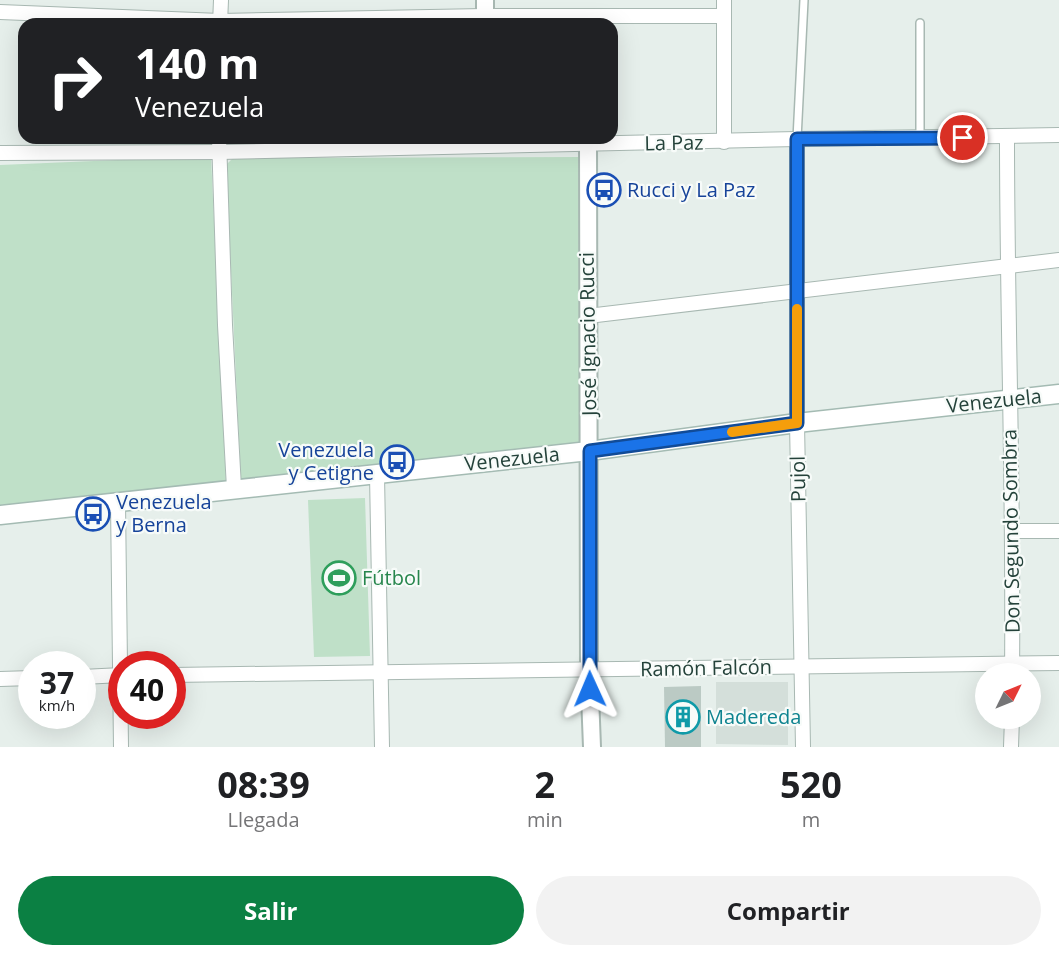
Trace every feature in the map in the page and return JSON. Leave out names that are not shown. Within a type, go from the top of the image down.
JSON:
[{"type":"main road","name":"Venezuela","points":[[0,515],[590,451],[797,423],[1059,394]]},
{"type":"street","points":[[220,18],[221,0]]},
{"type":"street","points":[[724,0],[724,142]]},
{"type":"street","points":[[0,12],[132,18]]},
{"type":"street","points":[[338,18],[485,13],[724,16]]},
{"type":"street","name":"La Paz","points":[[618,141],[724,142],[1059,135]]},
{"type":"street","name":"Don Segundo Sombra","points":[[1006,137],[1006,266],[1013,531],[1012,663]]},
{"type":"street","name":"Pujol","points":[[797,139],[797,423],[803,747]]},
{"type":"street","name":"La Paz","points":[[0,153],[311,144]]},
{"type":"street","name":"José Ignacio Rucci","points":[[588,144],[589,669],[592,747]]},
{"type":"street","points":[[219,145],[225,325],[234,488]]},
{"type":"street","points":[[588,316],[1059,260]]},
{"type":"street","points":[[377,475],[382,747]]},
{"type":"street","points":[[118,503],[121,651]]},
{"type":"street","points":[[1013,531],[1059,531]]},
{"type":"street","name":"Ramón Falcón","points":[[1041,665],[1059,663]]},
{"type":"street","name":"Ramón Falcón","points":[[186,675],[802,666],[975,668]]},
{"type":"street","points":[[0,679],[18,678]]},
{"type":"street","points":[[122,729],[122,747]]},
{"type":"street","points":[[1011,747],[1012,729]]},
{"type":"lane","points":[[797,139],[804,0]]},
{"type":"lane","points":[[920,23],[920,138]]},
{"type":"shaded area","points":[[716,682],[788,682],[788,745],[716,744]]},
{"type":"green space","points":[[211,156],[226,484],[0,505],[0,165]]},
{"type":"green space","points":[[581,157],[579,446],[241,482],[226,165],[233,158]]},
{"type":"green space","name":"Fútbol","points":[[365,498],[370,656],[314,657],[308,500]]},
{"type":"building","name":"Madereda","points":[[701,686],[701,747],[665,747],[664,687]]},
{"type":"slow traffic","points":[[732,432],[797,423],[797,309]]},
{"type":"place","name":"Rucci y La Paz","points":[[604,190]]},
{"type":"place","name":"Venezuela y Cetigne","points":[[397,462]]},
{"type":"place","name":"Venezuela y Berna","points":[[93,514]]},
{"type":"place","name":"Fútbol","points":[[339,578]]},
{"type":"place","name":"Madereda","points":[[683,717]]},
{"type":"route","points":[[590,689],[590,451],[797,423],[797,139],[963,138]]}]
